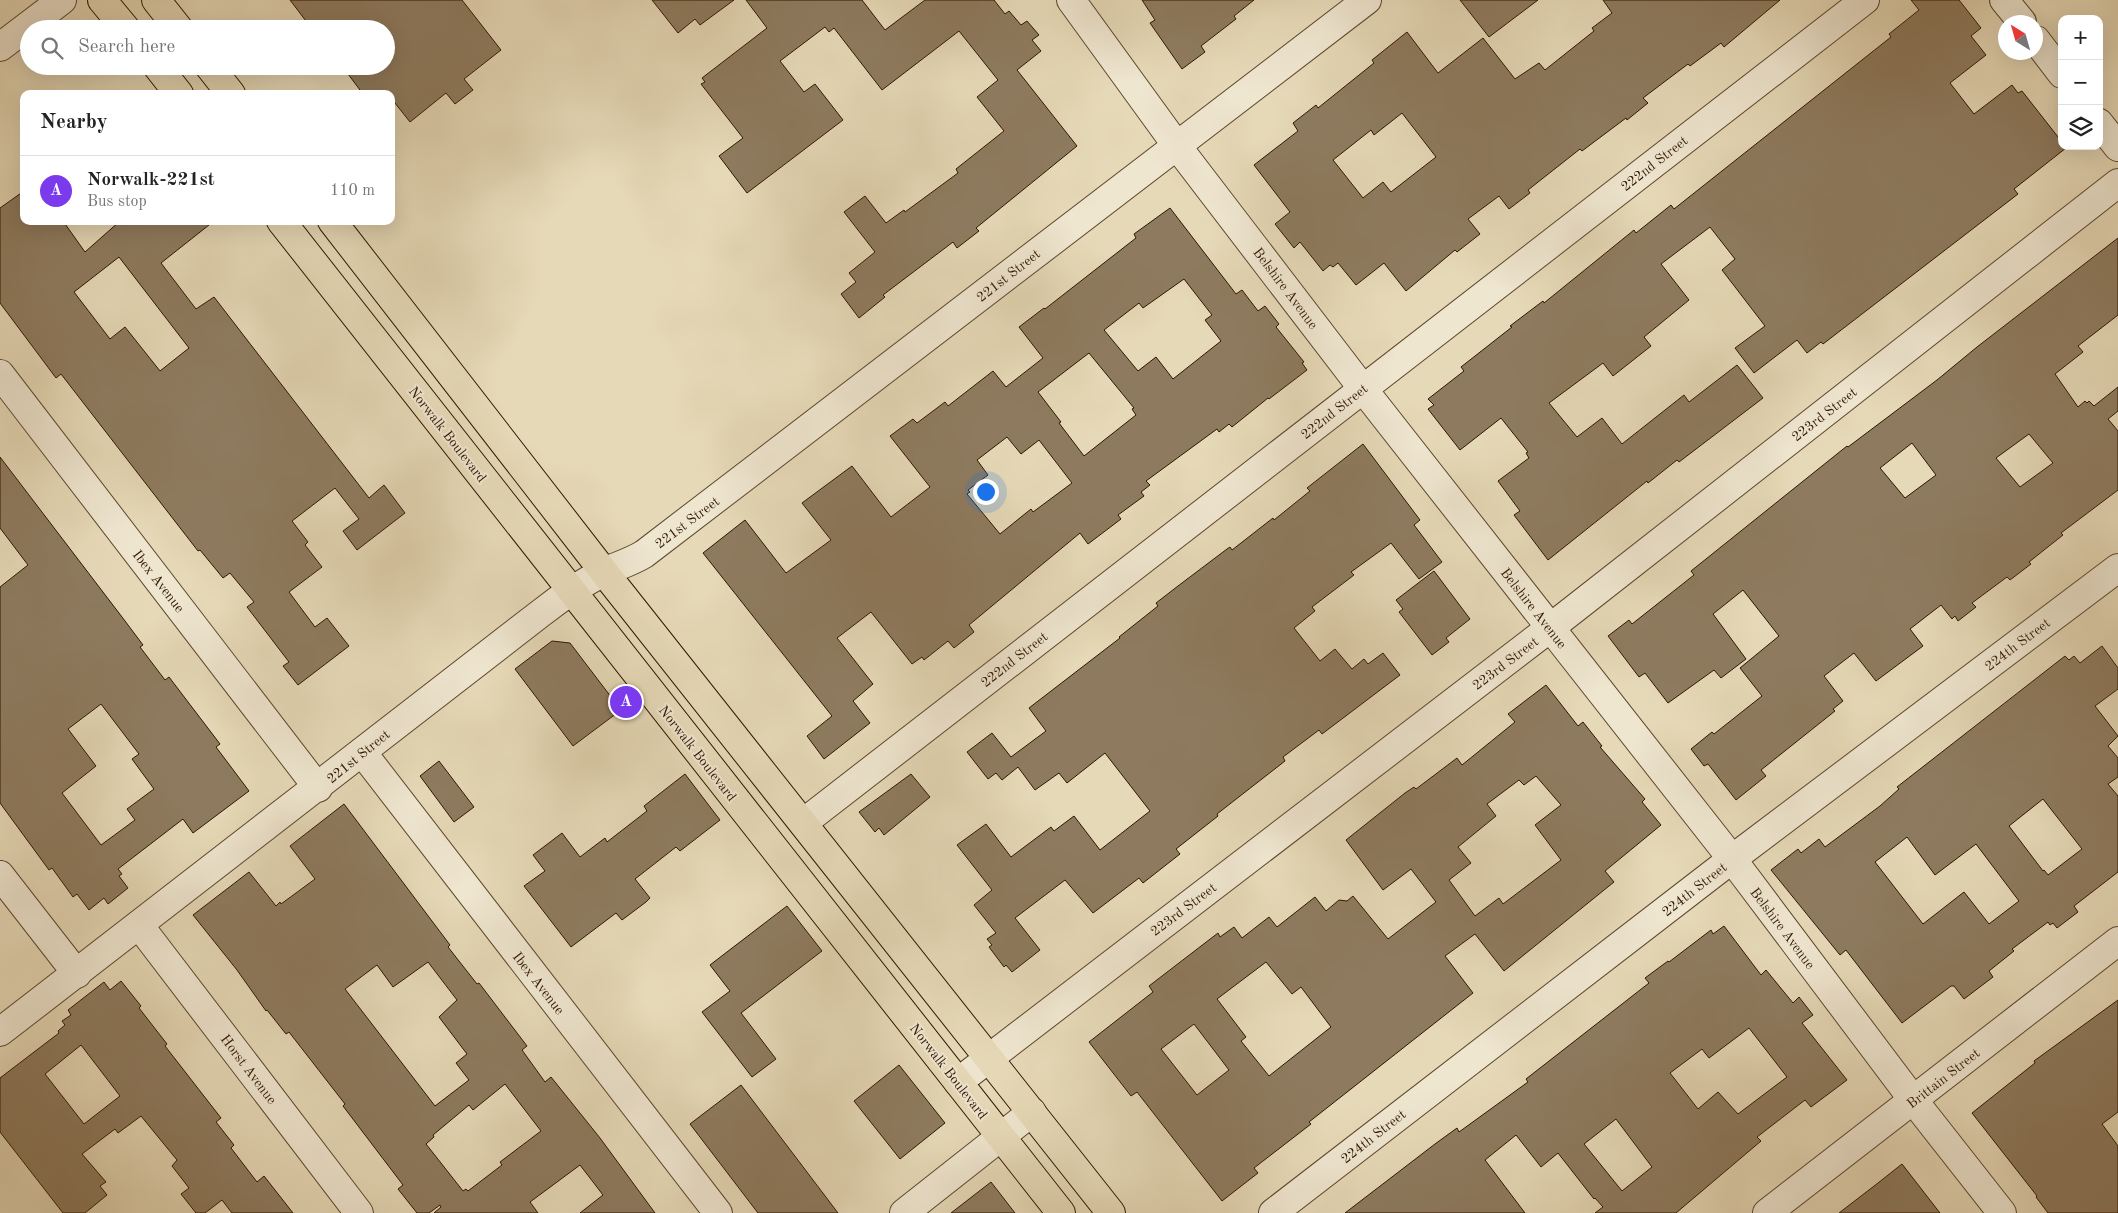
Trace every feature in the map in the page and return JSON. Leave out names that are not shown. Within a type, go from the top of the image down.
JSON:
[{"type":"main road","points":[[102,0],[119,20]]},
{"type":"main road","points":[[156,0],[172,20]]},
{"type":"main road","points":[[164,75],[176,90]]},
{"type":"main road","points":[[217,75],[228,90]]},
{"type":"main road","name":"Norwalk Boulevard","points":[[284,225],[1061,1213]]},
{"type":"main road","points":[[335,225],[604,572],[1111,1213]]},
{"type":"street","points":[[36,20],[62,0]]},
{"type":"street","name":"Belshire Avenue","points":[[1072,0],[1177,146],[1363,389],[1732,859],[1914,1101],[2002,1213]]},
{"type":"street","name":"221st Street","points":[[0,1032],[318,788],[436,692],[571,592],[604,572],[644,554],[1367,0]]},
{"type":"street","name":"222nd Street","points":[[803,823],[1866,0]]},
{"type":"street","points":[[2004,0],[2016,15]]},
{"type":"street","points":[[0,47],[20,32]]},
{"type":"street","points":[[2043,49],[2058,69]]},
{"type":"street","points":[[2103,128],[2118,147]]},
{"type":"street","name":"223rd Street","points":[[958,1082],[1550,628],[2118,183]]},
{"type":"street","name":"Ibex Avenue","points":[[0,374],[318,788]]},
{"type":"street","name":"224th Street","points":[[1273,1213],[1732,859],[2118,568]]},
{"type":"street","name":"Ibex Avenue","points":[[362,752],[718,1213]]},
{"type":"street","points":[[0,875],[77,974]]},
{"type":"street","name":"Horst Avenue","points":[[139,925],[358,1213]]},
{"type":"street","name":"Brittain Street","points":[[1768,1213],[2118,941]]},
{"type":"street","points":[[904,1213],[1032,1112]]},
{"type":"building","points":[[290,0],[462,0],[501,50],[464,79],[473,90],[455,104],[446,93],[410,122],[395,103],[395,90],[360,90],[349,75],[395,75],[395,20],[305,20]]},
{"type":"building","points":[[652,0],[734,0],[700,25],[695,19],[678,33]]},
{"type":"building","points":[[746,0],[862,0],[885,30],[925,0],[994,0],[1005,14],[1009,11],[1021,25],[1027,21],[1039,35],[1032,40],[1041,51],[1017,70],[1077,146],[976,228],[979,231],[957,248],[953,242],[883,295],[885,297],[859,318],[841,294],[856,282],[849,273],[875,252],[844,212],[865,196],[886,223],[904,210],[905,212],[958,173],[956,169],[1004,131],[977,97],[998,80],[959,31],[882,90],[834,28],[829,32],[825,27],[780,61],[804,92],[815,84],[843,120],[747,193],[719,156],[743,138],[701,84],[705,82],[702,78],[767,28]]},
{"type":"building","points":[[1142,0],[1254,0],[1234,16],[1236,19],[1201,46],[1205,52],[1182,69],[1150,23],[1155,20]]},
{"type":"building","points":[[1460,0],[1538,0],[1489,37]]},
{"type":"building","points":[[1603,0],[1780,0],[1724,47],[1721,43],[1690,66],[1688,64],[1643,98],[1648,103],[1582,151],[1580,149],[1528,190],[1530,193],[1509,209],[1499,196],[1468,219],[1480,234],[1457,252],[1455,250],[1406,291],[1384,263],[1356,285],[1338,263],[1333,267],[1330,265],[1323,271],[1300,242],[1294,248],[1275,224],[1290,212],[1254,165],[1298,131],[1293,123],[1316,105],[1318,108],[1374,63],[1372,60],[1407,32],[1438,73],[1483,38],[1515,79],[1539,63],[1545,70],[1594,31],[1592,28],[1612,13]],"holes":[[[1402,113],[1436,157],[1391,192],[1383,182],[1363,198],[1333,160],[1371,130],[1374,135]]]},
{"type":"building","points":[[1911,0],[1959,0],[1981,28],[1971,36],[1986,55],[1950,83],[1974,114],[2012,85],[2018,93],[2022,91],[2058,137],[2058,150],[2063,150],[2014,189],[2018,194],[1823,344],[1821,342],[1807,353],[1797,340],[1754,373],[1735,348],[1765,326],[1722,270],[1735,259],[1710,227],[1661,264],[1689,300],[1644,337],[1651,346],[1613,376],[1603,363],[1549,403],[1577,437],[1602,418],[1622,444],[1684,395],[1689,402],[1737,365],[1763,398],[1679,462],[1677,460],[1648,483],[1647,481],[1548,560],[1514,515],[1520,511],[1498,481],[1529,458],[1526,453],[1528,452],[1501,418],[1460,450],[1428,409],[1434,405],[1428,399],[1464,371],[1461,367],[1512,327],[1510,326],[1543,301],[1544,303],[1634,230],[1636,233],[1671,205],[1674,209],[1891,37],[1889,34],[1919,10]]},
{"type":"building","points":[[20,194],[20,225],[66,225],[85,252],[115,225],[209,225],[161,263],[196,309],[214,297],[369,498],[384,485],[405,513],[357,550],[343,531],[359,519],[335,488],[292,521],[308,542],[305,545],[322,567],[289,592],[315,627],[327,618],[349,646],[298,685],[283,666],[289,662],[247,607],[254,602],[230,573],[223,578],[200,550],[198,551],[61,374],[56,378],[0,303],[0,208]],"holes":[[[119,257],[189,348],[160,371],[125,327],[110,339],[74,292]]]},
{"type":"building","points":[[1170,208],[1236,294],[1242,290],[1258,311],[1265,306],[1279,324],[1276,327],[1304,362],[1302,363],[1307,370],[1232,427],[1229,424],[1219,432],[1217,429],[1146,481],[1150,485],[1141,492],[1144,496],[1118,515],[1121,519],[1088,544],[1080,533],[969,625],[974,632],[954,648],[948,641],[924,660],[922,657],[912,664],[871,612],[837,638],[873,684],[853,701],[870,723],[824,759],[807,736],[832,716],[703,553],[745,520],[786,573],[831,540],[802,503],[852,466],[891,517],[930,487],[890,436],[913,419],[917,423],[945,402],[948,406],[993,371],[1006,387],[1043,358],[1019,327],[1136,238],[1134,234]],"holes":[[[1184,279],[1212,315],[1205,320],[1221,341],[1173,379],[1156,357],[1138,371],[1104,330],[1139,303],[1143,308]],[[1089,353],[1134,408],[1132,409],[1136,415],[1084,456],[1038,392]],[[1007,437],[1021,454],[1039,440],[1072,483],[1033,512],[1031,509],[1000,534],[967,494],[970,492],[968,490],[988,475],[977,460]]]},
{"type":"building","points":[[2118,238],[2118,315],[2078,346],[2083,352],[2055,374],[2078,407],[2085,401],[2087,403],[2089,401],[2094,406],[2118,387],[2118,411],[2108,419],[2118,431],[2118,490],[2061,533],[2063,535],[2029,562],[2031,564],[2010,580],[2007,577],[1972,603],[1976,607],[1958,621],[1955,616],[1952,619],[1941,605],[1910,629],[1923,646],[1876,681],[1854,653],[1824,676],[1843,701],[1833,709],[1835,711],[1761,770],[1766,776],[1736,800],[1708,764],[1704,766],[1691,749],[1712,732],[1714,734],[1762,696],[1740,668],[1779,636],[1743,590],[1713,614],[1746,659],[1721,678],[1714,670],[1668,703],[1645,673],[1639,677],[1608,636],[1629,620],[1632,624],[1694,575],[1691,571],[1847,446],[1937,380]],"holes":[[[2029,434],[2053,463],[2020,487],[1996,458]],[[1912,443],[1936,475],[1905,498],[1880,468]]]},
{"type":"building","points":[[1363,444],[1420,520],[1414,525],[1442,562],[1419,579],[1391,543],[1351,572],[1354,575],[1312,607],[1315,611],[1294,628],[1320,661],[1335,649],[1352,669],[1364,659],[1368,664],[1383,653],[1400,675],[1322,734],[1319,730],[1283,757],[1285,761],[1176,849],[1180,854],[1143,883],[1139,878],[1093,913],[1065,880],[1015,918],[1040,950],[1012,972],[1006,965],[1004,967],[989,947],[992,945],[987,939],[996,933],[974,905],[992,890],[957,845],[986,824],[1011,857],[1051,827],[1054,831],[1074,816],[1100,850],[1150,811],[1105,753],[1067,783],[1059,773],[1035,790],[1018,767],[1002,780],[996,773],[988,779],[967,752],[992,733],[1011,757],[1046,731],[1029,708],[1120,638],[1158,606],[1156,603],[1178,586],[1227,549],[1230,547],[1232,550],[1273,518],[1274,520],[1310,491],[1307,488]]},
{"type":"building","points":[[0,457],[143,645],[140,647],[165,680],[169,677],[220,744],[216,747],[249,791],[193,833],[183,819],[118,869],[122,874],[119,876],[128,888],[108,904],[104,898],[89,910],[77,894],[73,897],[52,868],[49,870],[0,803],[0,587],[28,565],[0,528]],"holes":[[[101,704],[139,754],[132,759],[154,789],[127,809],[135,820],[101,845],[62,793],[96,766],[68,729]]]},
{"type":"building","points":[[1434,571],[1470,619],[1446,638],[1449,642],[1432,655],[1399,612],[1403,609],[1396,600]]},
{"type":"building","points":[[552,641],[570,643],[621,710],[573,746],[515,669]]},
{"type":"building","points":[[2102,646],[2118,668],[2118,689],[2095,706],[2118,736],[2108,746],[2118,758],[2118,777],[2108,784],[2118,796],[2118,872],[2074,906],[2078,912],[2057,928],[2053,923],[2050,925],[2048,922],[2012,949],[2014,951],[1989,971],[1993,977],[1964,999],[1954,986],[1951,986],[1902,1023],[1846,950],[1840,955],[1771,870],[1798,849],[1801,853],[1819,839],[1825,847],[1880,806],[1899,789],[1897,787],[2065,656],[2069,660],[2074,656],[2080,663]],"holes":[[[2043,799],[2082,849],[2048,875],[2009,826]],[[1907,837],[1935,875],[1976,844],[2019,901],[1989,924],[1964,892],[1923,924],[1875,862]]]},
{"type":"building","points":[[1546,685],[1578,726],[1583,722],[1602,746],[1600,747],[1645,799],[1642,802],[1661,825],[1605,871],[1614,882],[1504,971],[1475,934],[1445,956],[1473,993],[1309,1122],[1311,1124],[1254,1168],[1258,1173],[1222,1201],[1137,1092],[1131,1096],[1089,1042],[1153,992],[1149,986],[1218,933],[1220,937],[1234,927],[1242,938],[1269,917],[1277,927],[1315,897],[1326,911],[1339,900],[1347,901],[1353,896],[1388,939],[1436,902],[1411,869],[1383,890],[1346,840],[1405,793],[1414,787],[1416,789],[1457,758],[1462,765],[1515,722],[1508,714]],"holes":[[[1536,776],[1561,805],[1535,825],[1561,860],[1503,904],[1499,898],[1475,916],[1449,880],[1471,863],[1458,847],[1496,816],[1487,804],[1519,780],[1524,785]],[[1266,962],[1292,994],[1301,987],[1331,1027],[1269,1076],[1241,1041],[1246,1037],[1217,999]],[[1194,1024],[1229,1070],[1197,1095],[1161,1049]]]},
{"type":"building","points":[[439,761],[474,807],[454,822],[420,776]]},
{"type":"building","points":[[685,774],[720,820],[680,851],[676,847],[635,879],[650,898],[646,902],[622,920],[616,913],[571,947],[524,886],[545,871],[533,855],[562,833],[580,857],[605,838],[607,842],[647,811],[644,806]]},
{"type":"building","points":[[911,774],[930,797],[884,835],[879,828],[875,832],[859,812]]},
{"type":"building","points":[[344,804],[450,945],[448,947],[477,984],[479,983],[527,1046],[522,1050],[545,1082],[551,1077],[600,1138],[655,1213],[580,1213],[603,1195],[580,1165],[530,1202],[538,1213],[434,1213],[441,1207],[440,1205],[429,1213],[417,1213],[398,1189],[403,1185],[343,1106],[345,1104],[289,1032],[286,1034],[266,1011],[237,970],[193,915],[249,872],[276,906],[280,902],[281,904],[315,879],[290,846]],"holes":[[[428,962],[457,1000],[439,1017],[467,1054],[456,1063],[469,1080],[435,1106],[345,989],[377,965],[393,987]],[[505,1084],[541,1131],[500,1162],[502,1165],[468,1191],[466,1189],[463,1191],[426,1144],[434,1137],[433,1135],[469,1105],[473,1110]]]},
{"type":"building","points":[[787,906],[822,951],[741,1013],[776,1059],[752,1077],[702,1012],[730,991],[710,965]]},
{"type":"building","points":[[1724,926],[1761,975],[1766,970],[1793,1003],[1799,997],[1813,1015],[1802,1023],[1847,1080],[1811,1107],[1805,1100],[1757,1137],[1761,1141],[1676,1213],[1595,1213],[1603,1207],[1594,1199],[1558,1153],[1541,1167],[1516,1135],[1485,1160],[1525,1213],[1345,1213],[1457,1128],[1459,1132],[1528,1082],[1526,1079],[1649,983],[1645,978],[1711,930],[1713,934]],"holes":[[[1749,1028],[1787,1077],[1738,1114],[1718,1092],[1698,1109],[1670,1073],[1702,1049],[1709,1058]],[[1616,1119],[1652,1167],[1622,1191],[1584,1144]]]},
{"type":"building","points":[[121,981],[167,1044],[165,1046],[221,1118],[216,1122],[234,1145],[231,1148],[257,1182],[264,1176],[293,1213],[232,1213],[222,1200],[205,1213],[196,1213],[181,1194],[189,1188],[172,1166],[177,1160],[141,1116],[118,1133],[115,1129],[82,1154],[106,1182],[100,1186],[107,1195],[85,1213],[63,1213],[0,1132],[0,1078],[59,1033],[58,1031],[65,1025],[62,1021],[71,1015],[68,1010],[104,982],[110,990]],"holes":[[[81,1045],[120,1096],[84,1124],[45,1074]]]},
{"type":"building","points":[[2118,1000],[2118,1112],[2102,1124],[2118,1146],[2118,1213],[2048,1213],[2037,1196],[1972,1113],[2035,1063],[2034,1061]]},
{"type":"building","points":[[899,1065],[945,1123],[900,1159],[854,1101]]},
{"type":"building","points":[[741,1085],[838,1213],[758,1213],[690,1124]]},
{"type":"building","points":[[1902,1164],[1940,1213],[1839,1213],[1878,1183]]},
{"type":"building","points":[[991,1182],[1015,1213],[951,1213]]},
{"type":"place","name":"Norwalk-221st","points":[[626,702]]}]
